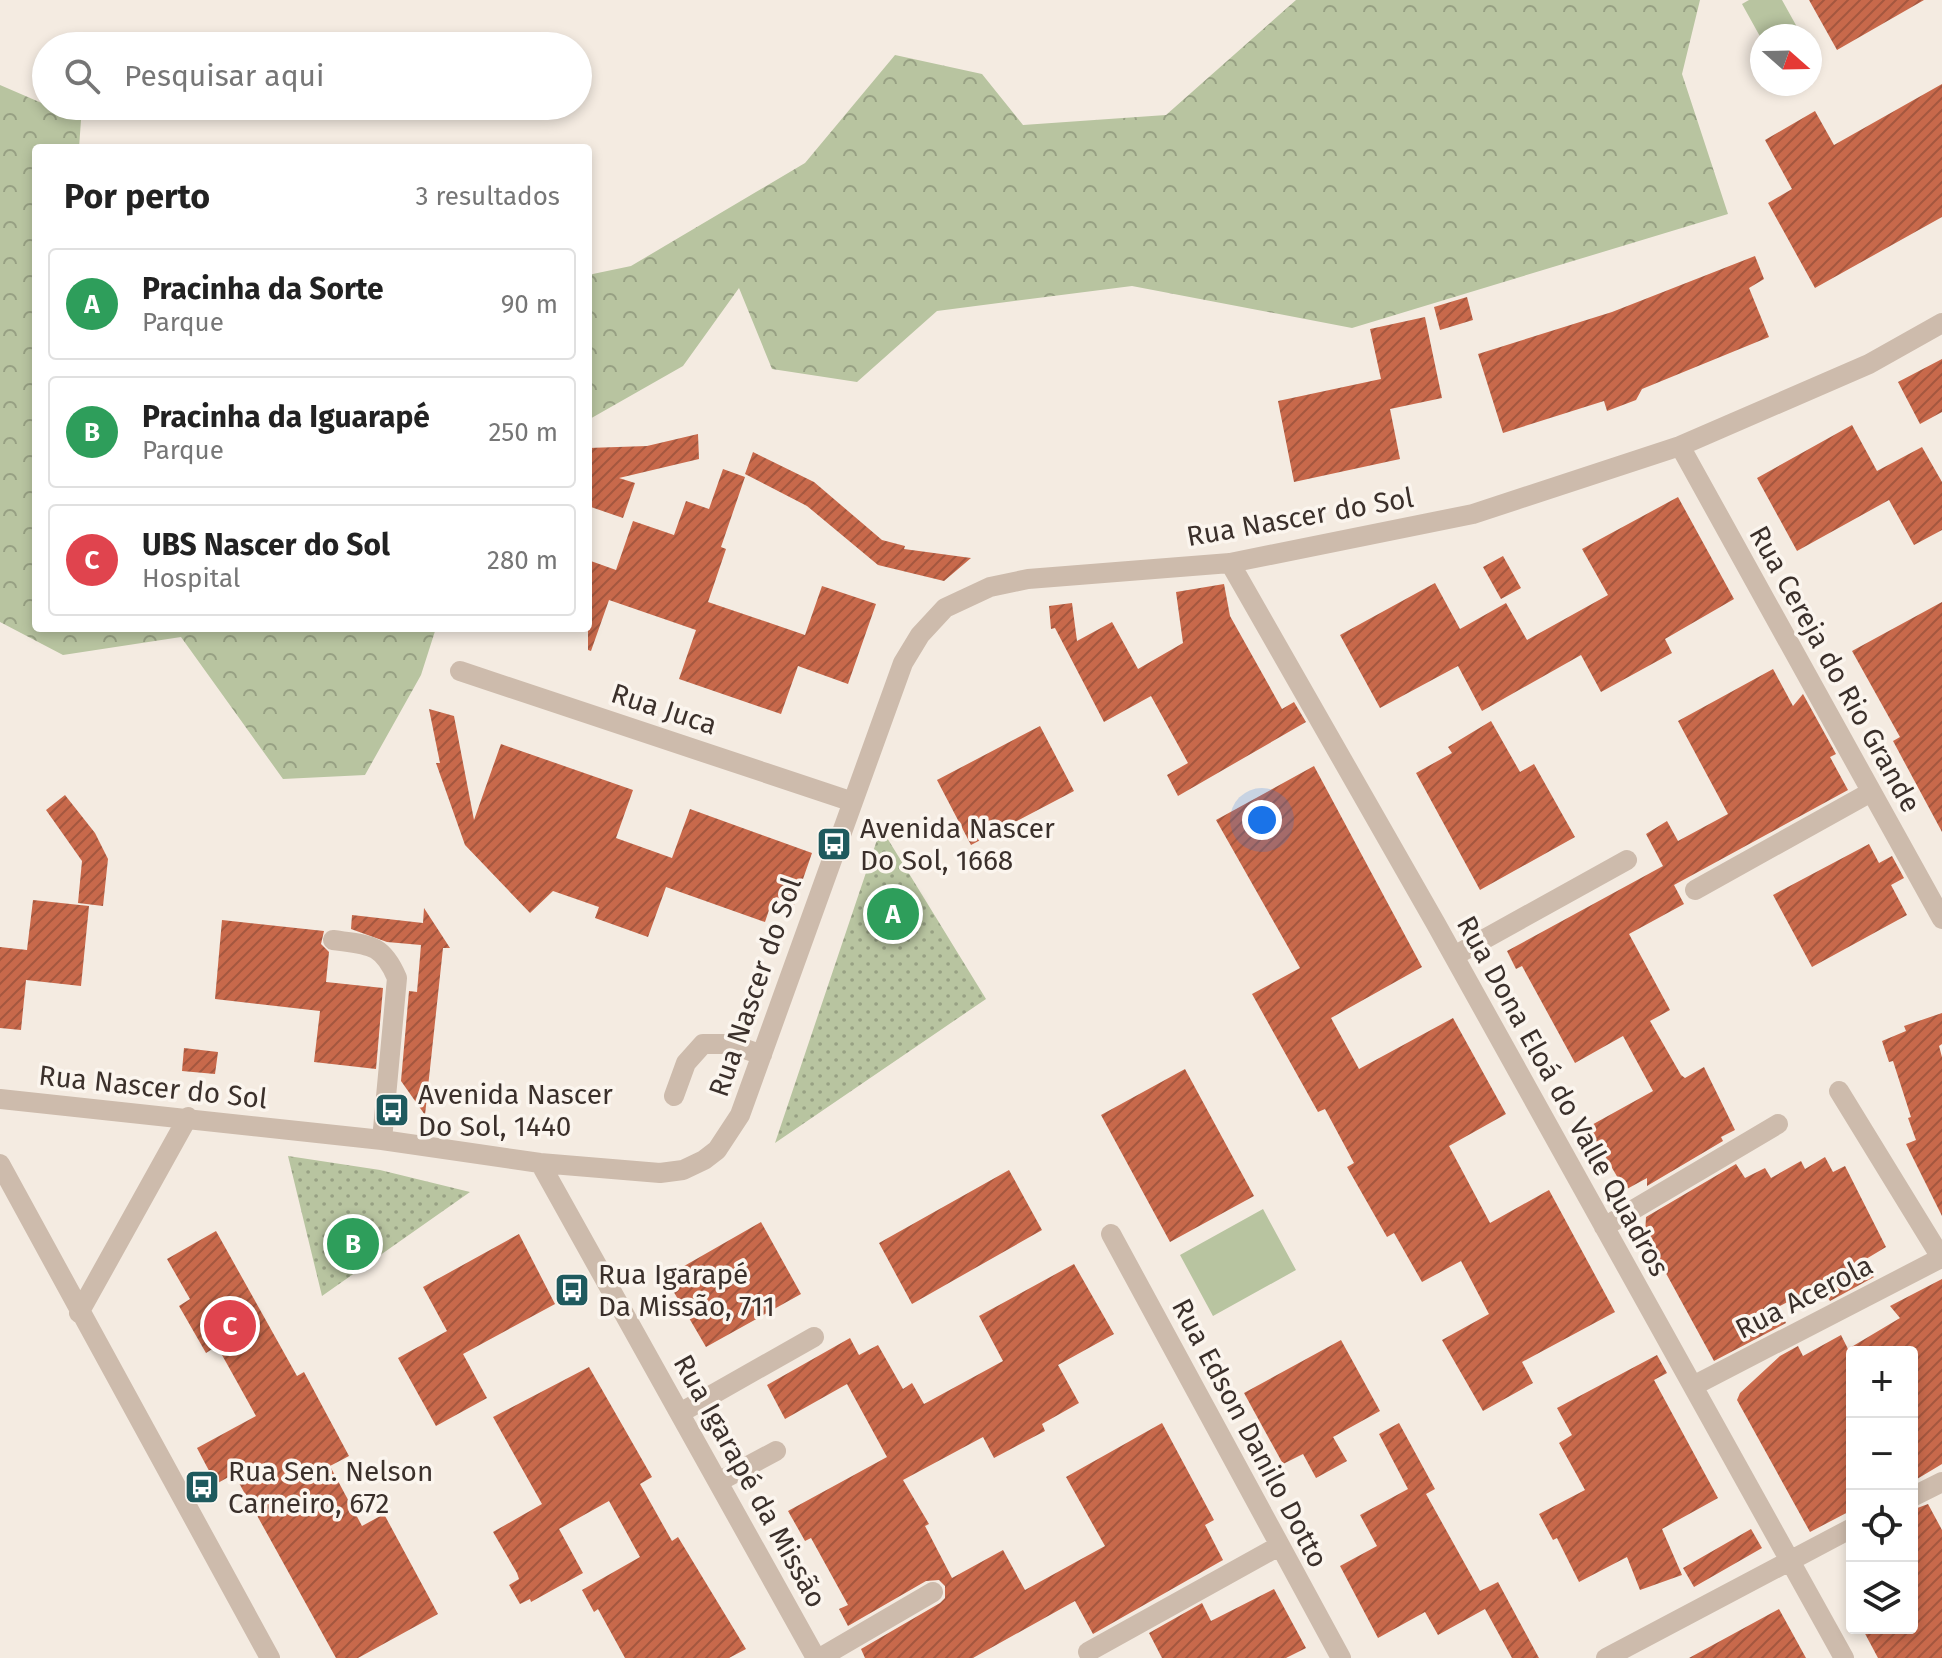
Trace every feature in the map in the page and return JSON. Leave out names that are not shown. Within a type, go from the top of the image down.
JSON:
[{"type":"street","name":"Rua Nascer do Sol","points":[[0,1099],[188,1117],[540,1163],[660,1173],[683,1170],[717,1150],[740,1115],[850,801],[903,663],[920,635],[945,608],[990,587],[1028,579],[1230,563],[1473,514],[1680,446],[1869,364],[1942,323]]},
{"type":"street","name":"Rua Cereja do Rio Grande","points":[[1680,446],[1942,919]]},
{"type":"street","name":"Rua Dona Eloá do Valle Quadros","points":[[1230,563],[1454,956],[1844,1658]]},
{"type":"street","name":"Rua Juca","points":[[460,671],[850,801]]},
{"type":"street","points":[[1695,890],[1871,792]]},
{"type":"street","points":[[1454,956],[1627,860]]},
{"type":"street","points":[[333,940],[371,946],[387,955],[397,978],[382,1140]]},
{"type":"street","points":[[674,1096],[686,1063],[703,1044],[731,1044],[762,1055]]},
{"type":"street","points":[[1839,1091],[1941,1259]]},
{"type":"street","points":[[79,1313],[188,1117]]},
{"type":"street","points":[[1604,1227],[1778,1124]]},
{"type":"street","name":"Rua Igarapé da Missão","points":[[540,1163],[818,1658]]},
{"type":"street","points":[[0,1164],[270,1658]]},
{"type":"street","name":"Rua Edson Danilo Dotto","points":[[1111,1234],[1341,1658]]},
{"type":"street","name":"Rua Acerola","points":[[1693,1386],[1941,1259]]},
{"type":"street","points":[[680,1413],[814,1337]]},
{"type":"street","points":[[718,1482],[776,1451]]},
{"type":"street","points":[[1918,1494],[1942,1482]]},
{"type":"street","points":[[1606,1658],[1846,1531]]},
{"type":"street","points":[[1088,1652],[1279,1546]]},
{"type":"street","points":[[818,1658],[933,1592]]},
{"type":"green space","points":[[1296,0],[1700,0],[1682,74],[1728,214],[1352,328],[1132,286],[937,311],[857,382],[772,369],[739,288],[683,366],[592,418],[592,274],[631,266],[805,163],[895,55],[982,74],[1023,125],[1166,115]]},
{"type":"green space","points":[[1749,0],[1782,0],[1795,24],[1753,24],[1742,4]]},
{"type":"green space","points":[[0,85],[32,99],[32,120],[81,120],[79,144],[32,144],[32,632],[435,632],[421,675],[365,775],[283,779],[181,637],[63,655],[0,622]]},
{"type":"green space","points":[[881,828],[986,999],[775,1143]]},
{"type":"green space","points":[[288,1156],[380,1170],[470,1192],[322,1296]]},
{"type":"green space","points":[[1263,1209],[1296,1270],[1213,1316],[1180,1255]]},
{"type":"building","points":[[1809,0],[1924,0],[1837,50]]},
{"type":"building","points":[[1942,84],[1942,217],[1815,288],[1768,203],[1792,189],[1765,140],[1815,111],[1834,145]]},
{"type":"building","points":[[1755,256],[1764,279],[1749,288],[1769,337],[1642,389],[1636,400],[1607,411],[1604,401],[1503,433],[1478,354],[1612,312]]},
{"type":"building","points":[[1467,297],[1473,320],[1440,330],[1434,307]]},
{"type":"building","points":[[1425,317],[1442,398],[1390,409],[1400,459],[1294,482],[1278,401],[1381,379],[1370,329]]},
{"type":"building","points":[[1942,359],[1942,412],[1920,424],[1898,382]]},
{"type":"building","points":[[1852,425],[1877,471],[1922,447],[1942,482],[1942,530],[1914,545],[1889,500],[1797,551],[1757,478]]},
{"type":"building","points":[[698,434],[699,459],[619,478],[635,483],[623,518],[592,507],[592,448],[647,446]]},
{"type":"building","points":[[753,452],[814,482],[882,540],[905,546],[904,549],[971,558],[944,581],[878,565],[807,506],[745,474]]},
{"type":"building","points":[[723,469],[745,477],[721,547],[726,549],[708,602],[805,635],[822,586],[876,604],[848,684],[798,666],[781,714],[679,679],[696,630],[609,600],[591,651],[588,650],[588,632],[592,632],[592,561],[616,570],[633,521],[674,535],[686,501],[709,509]]},
{"type":"building","points":[[1678,497],[1734,599],[1665,639],[1672,653],[1601,692],[1581,655],[1482,711],[1458,666],[1380,708],[1340,635],[1435,583],[1460,629],[1506,603],[1527,640],[1608,595],[1582,549]]},
{"type":"building","points":[[1503,556],[1521,588],[1501,599],[1483,567]]},
{"type":"building","points":[[1224,584],[1230,616],[1282,709],[1294,702],[1306,722],[1178,796],[1167,775],[1188,763],[1151,696],[1104,722],[1055,628],[1051,629],[1049,606],[1072,603],[1077,641],[1112,622],[1138,669],[1183,643],[1176,592]]},
{"type":"building","points":[[1942,602],[1942,832],[1893,741],[1900,737],[1852,651]]},
{"type":"building","points":[[1773,669],[1793,706],[1803,694],[1836,754],[1830,757],[1848,790],[1674,885],[1684,904],[1629,934],[1670,1010],[1650,1021],[1681,1075],[1685,1078],[1704,1067],[1735,1130],[1721,1137],[1723,1141],[1647,1186],[1647,1178],[1625,1190],[1588,1127],[1653,1091],[1623,1036],[1575,1063],[1522,966],[1516,969],[1507,951],[1663,866],[1646,834],[1667,821],[1678,841],[1728,814],[1678,721]]},
{"type":"building","points":[[429,709],[454,716],[474,820],[501,744],[633,790],[616,838],[672,858],[690,809],[812,853],[794,905],[773,898],[765,922],[666,887],[648,937],[595,918],[599,907],[553,891],[530,913],[465,845],[436,763],[440,763]]},
{"type":"building","points":[[1491,721],[1520,772],[1534,764],[1575,837],[1480,890],[1416,773],[1452,753],[1448,747]]},
{"type":"building","points":[[1040,726],[1074,791],[971,845],[937,780]]},
{"type":"building","points":[[1314,766],[1422,967],[1331,1018],[1359,1069],[1453,1018],[1506,1114],[1449,1146],[1490,1223],[1549,1190],[1615,1312],[1522,1362],[1533,1383],[1483,1411],[1442,1340],[1489,1314],[1461,1261],[1422,1282],[1394,1233],[1387,1237],[1347,1167],[1354,1163],[1325,1109],[1318,1112],[1252,994],[1300,968],[1216,820]]},
{"type":"building","points":[[65,795],[95,833],[108,859],[103,906],[78,903],[82,861],[46,810]]},
{"type":"building","points":[[1869,844],[1879,863],[1892,856],[1904,878],[1891,885],[1907,915],[1812,967],[1773,895]]},
{"type":"building","points":[[33,900],[89,906],[81,986],[26,980],[21,1030],[0,1028],[0,947],[27,950]]},
{"type":"building","points":[[424,908],[450,948],[443,948],[425,1115],[401,1081],[409,991],[417,992],[421,945],[387,942],[351,929],[352,915],[423,923]]},
{"type":"building","points":[[222,920],[324,931],[321,944],[329,952],[326,982],[383,988],[376,1069],[314,1062],[320,1011],[215,999]]},
{"type":"building","points":[[1942,1013],[1942,1044],[1939,1046],[1942,1057],[1942,1216],[1906,1144],[1916,1140],[1908,1118],[1911,1117],[1893,1061],[1889,1062],[1882,1041],[1906,1031],[1904,1026]]},
{"type":"building","points":[[184,1048],[218,1052],[215,1074],[182,1071]]},
{"type":"building","points":[[1185,1069],[1254,1196],[1170,1242],[1101,1115]]},
{"type":"building","points":[[1825,1157],[1833,1172],[1845,1166],[1886,1247],[1866,1259],[1874,1277],[1830,1301],[1820,1286],[1797,1297],[1778,1307],[1786,1323],[1714,1361],[1645,1235],[1646,1217],[1736,1164],[1745,1178],[1765,1168],[1771,1178],[1801,1161],[1805,1169]]},
{"type":"building","points":[[1009,1170],[1042,1230],[912,1304],[879,1243]]},
{"type":"building","points":[[761,1222],[801,1294],[706,1347],[665,1277]]},
{"type":"building","points":[[216,1231],[297,1376],[304,1372],[349,1456],[330,1466],[362,1526],[384,1514],[438,1614],[358,1658],[336,1658],[234,1474],[216,1484],[197,1448],[256,1416],[217,1346],[206,1353],[179,1306],[190,1299],[167,1259]]},
{"type":"building","points":[[519,1234],[555,1304],[463,1354],[487,1398],[436,1426],[398,1358],[447,1331],[423,1287]]},
{"type":"building","points":[[1074,1264],[1114,1334],[1058,1365],[1079,1403],[1042,1424],[1045,1431],[994,1458],[983,1437],[903,1480],[929,1524],[925,1526],[952,1578],[1003,1550],[1025,1590],[1105,1546],[1066,1477],[1162,1423],[1214,1520],[1205,1525],[1223,1560],[1093,1634],[1075,1601],[973,1658],[865,1658],[861,1649],[940,1603],[945,1598],[945,1586],[939,1580],[926,1581],[848,1626],[839,1609],[848,1605],[811,1538],[805,1541],[788,1511],[887,1457],[847,1384],[785,1419],[767,1385],[850,1338],[859,1355],[878,1345],[903,1389],[912,1383],[924,1404],[1003,1361],[979,1316]]},
{"type":"building","points":[[1942,1279],[1942,1464],[1918,1478],[1918,1346],[1853,1346],[1900,1318],[1890,1306]]},
{"type":"building","points":[[1841,1335],[1846,1346],[1846,1513],[1810,1532],[1737,1400],[1740,1393],[1780,1356],[1798,1346],[1803,1356]]},
{"type":"building","points":[[1341,1340],[1380,1411],[1333,1437],[1347,1461],[1316,1478],[1303,1454],[1283,1464],[1244,1393]]},
{"type":"building","points":[[1657,1355],[1667,1373],[1654,1380],[1718,1498],[1662,1529],[1682,1575],[1640,1590],[1627,1557],[1579,1582],[1557,1538],[1553,1540],[1539,1514],[1585,1490],[1559,1443],[1572,1435],[1557,1408]]},
{"type":"building","points":[[589,1367],[652,1477],[640,1484],[672,1541],[678,1537],[746,1649],[729,1658],[625,1658],[598,1609],[594,1612],[582,1590],[640,1557],[609,1501],[559,1529],[583,1573],[531,1602],[530,1599],[520,1604],[509,1585],[519,1579],[493,1532],[542,1504],[493,1417]]},
{"type":"building","points":[[1399,1423],[1435,1489],[1426,1494],[1480,1591],[1498,1582],[1539,1658],[1512,1658],[1485,1609],[1438,1635],[1425,1612],[1378,1638],[1340,1566],[1377,1546],[1360,1515],[1408,1489],[1379,1434]]},
{"type":"building","points":[[1928,1504],[1942,1530],[1942,1658],[1878,1658],[1865,1634],[1918,1634],[1918,1508]]},
{"type":"building","points":[[1751,1529],[1762,1548],[1694,1587],[1683,1568]]},
{"type":"building","points":[[1274,1589],[1306,1648],[1286,1658],[1162,1658],[1149,1633],[1202,1603],[1211,1621]]},
{"type":"building","points":[[1779,1609],[1806,1658],[1689,1658]]},
{"type":"place","name":"Avenida Nascer Do Sol, 1668","points":[[834,844]]},
{"type":"place","name":"Pracinha da Sorte","points":[[893,914]]},
{"type":"place","name":"Avenida Nascer Do Sol, 1440","points":[[392,1110]]},
{"type":"place","name":"Pracinha da Iguarapé","points":[[353,1244]]},
{"type":"place","name":"Rua Igarapé Da Missão, 711","points":[[572,1290]]},
{"type":"place","name":"UBS Nascer do Sol","points":[[230,1326]]},
{"type":"place","name":"Rua Sen. Nelson Carneiro, 672","points":[[202,1487]]}]
